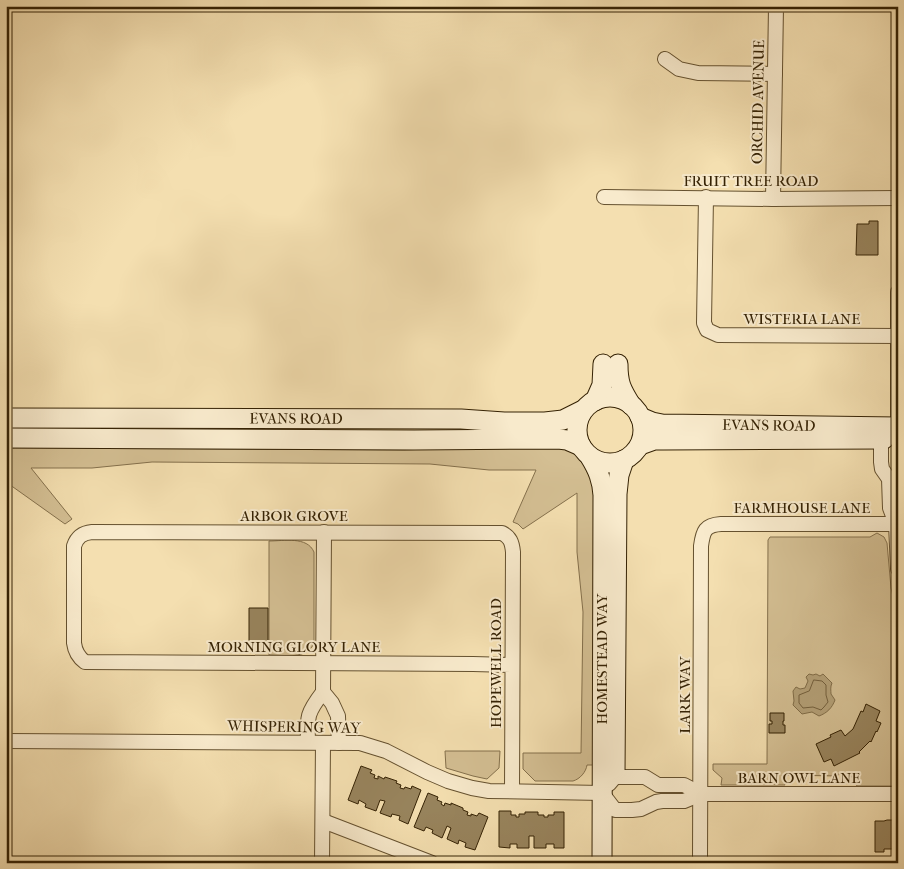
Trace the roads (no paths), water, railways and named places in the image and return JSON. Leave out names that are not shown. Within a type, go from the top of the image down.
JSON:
[{"type":"street","name":"ORCHID AVENUE","points":[[773,198],[776,6]]},
{"type":"street","points":[[665,59],[679,69],[698,73],[775,74]]},
{"type":"street","name":"FRUIT TREE ROAD","points":[[604,197],[898,198]]},
{"type":"street","name":"WISTERIA LANE","points":[[706,197],[704,323],[707,330],[718,335],[898,336]]},
{"type":"street","points":[[898,292],[898,427],[890,439],[881,462],[882,469],[893,479],[890,508],[897,523],[898,569]]},
{"type":"street","points":[[610,364],[624,394],[635,411],[643,431],[640,445],[636,451],[624,460],[611,464],[596,461],[586,452],[578,439],[577,424],[589,406],[602,386],[610,364]]},
{"type":"street","points":[[589,406],[602,398],[610,397],[617,398],[635,411]]},
{"type":"street","name":"EVANS ROAD","points":[[6,418],[461,419],[545,422],[563,420],[589,406]]},
{"type":"street","name":"EVANS ROAD","points":[[635,411],[652,422],[662,424],[898,427]]},
{"type":"street","points":[[299,419],[300,440]]},
{"type":"street","name":"EVANS ROAD","points":[[6,438],[558,439],[567,440],[586,452]]},
{"type":"street","name":"EVANS ROAD","points":[[640,445],[654,440],[890,439]]},
{"type":"street","name":"HOMESTEAD WAY","points":[[586,452],[597,467],[602,483],[603,495],[602,863]]},
{"type":"street","name":"HOMESTEAD WAY","points":[[615,863],[617,494],[619,475],[624,460]]},
{"type":"street","name":"FARMHOUSE LANE","points":[[706,528],[714,524],[897,523]]},
{"type":"street","name":"LARK WAY","points":[[700,863],[701,546],[706,528]]},
{"type":"street","name":"ARBOR GROVE","points":[[79,657],[75,651],[74,643],[74,546],[79,537],[86,532],[502,533],[508,537]]},
{"type":"street","points":[[308,742],[308,716],[313,705],[323,692],[324,532]]},
{"type":"street","name":"HOPEWELL ROAD","points":[[508,537],[512,545],[513,561],[512,791]]},
{"type":"street","name":"MORNING GLORY LANE","points":[[79,657],[85,662],[512,665]]},
{"type":"street","points":[[323,692],[332,703],[338,716],[339,743]]},
{"type":"street","name":"WHISPERING WAY","points":[[6,741],[360,743],[386,751],[427,772],[472,788],[489,791],[602,793]]},
{"type":"street","points":[[322,863],[323,743]]},
{"type":"street","points":[[615,777],[602,793],[615,810]]},
{"type":"street","name":"BARN OWL LANE","points":[[615,777],[645,777],[655,784],[684,785],[701,794]]},
{"type":"street","points":[[655,784],[655,802]]},
{"type":"street","name":"BARN OWL LANE","points":[[615,810],[641,809],[655,802],[662,801],[684,801],[701,794],[898,794]]},
{"type":"street","points":[[323,821],[432,863]]},
{"type":"water","points":[[809,674],[820,676],[823,674],[832,683],[831,694],[835,700],[829,710],[819,716],[812,712],[802,714],[793,705],[793,691],[796,687],[800,689],[805,688],[808,681],[806,677]]}]
